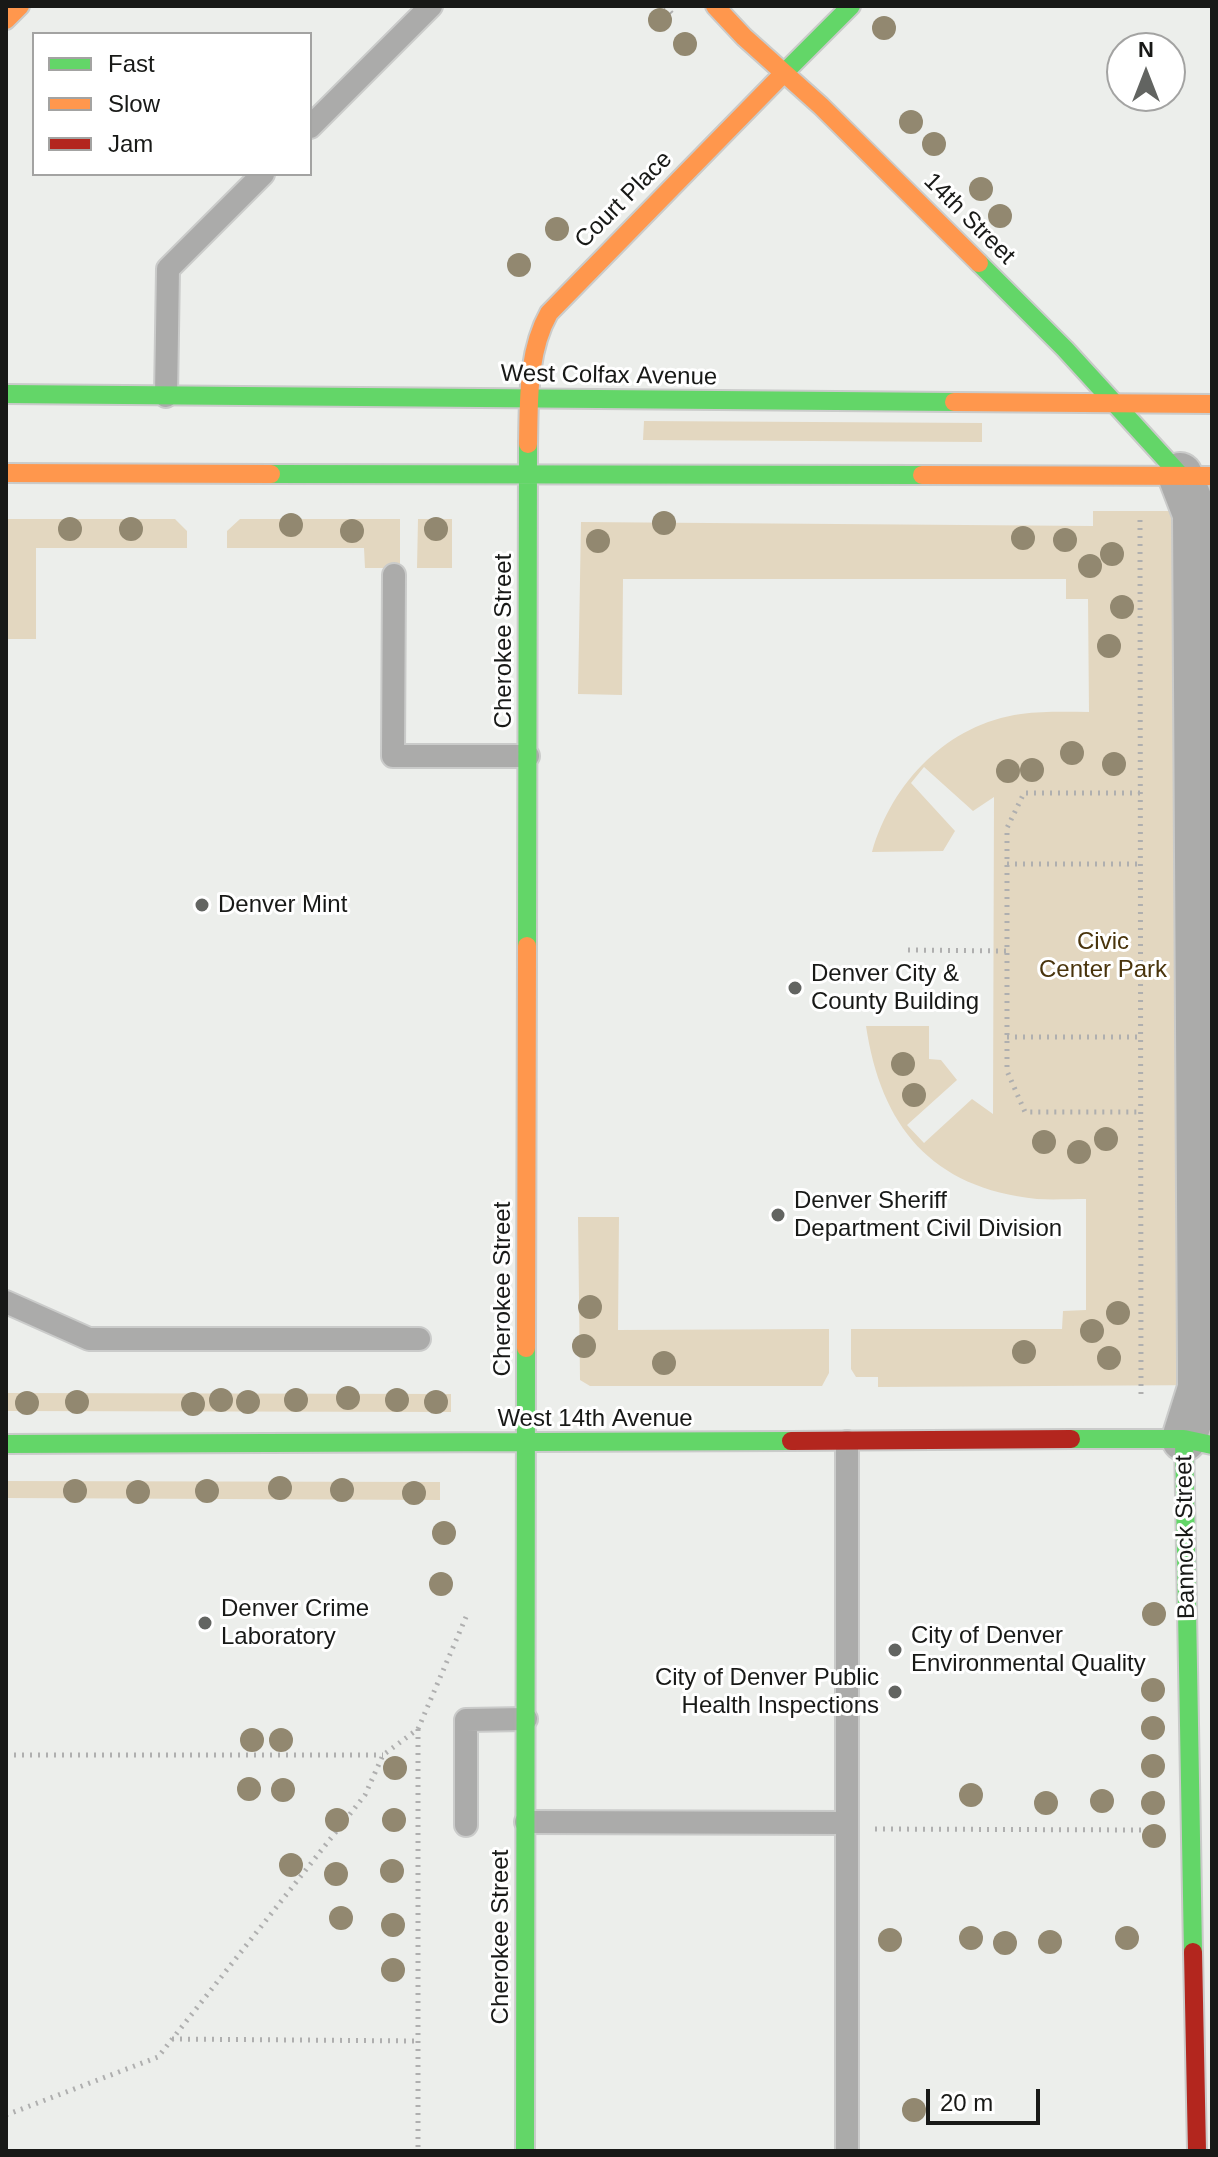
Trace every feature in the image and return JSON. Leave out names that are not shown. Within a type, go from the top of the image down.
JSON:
[{"type":"main road","points":[[6,20],[20,6]]},
{"type":"main road","name":"14th Street","points":[[715,6],[821,106],[1024,308],[1114,403],[1196,475]]},
{"type":"main road","name":"Court Place","points":[[528,475],[529,399],[545,319],[561,298],[851,6]]},
{"type":"main road","name":"West Colfax Avenue","points":[[6,394],[1212,404]]},
{"type":"main road","points":[[6,473],[1196,475]]},
{"type":"main road","name":"Cherokee Street","points":[[525,2151],[528,475]]},
{"type":"main road","name":"West 14th Avenue","points":[[6,1444],[1198,1442]]},
{"type":"main road","name":"Bannock Street","points":[[1197,2151],[1188,1645],[1198,1442]]},
{"type":"main road","name":"Bannock Street","points":[[1188,1645],[1206,1612]]},
{"type":"street","name":"Bannock Street","points":[[1196,475],[1198,1442]]},
{"type":"lane","points":[[312,125],[431,6]]},
{"type":"lane","points":[[166,396],[168,269],[261,176]]},
{"type":"lane","points":[[394,575],[393,756],[528,756]]},
{"type":"lane","points":[[6,1302],[89,1339],[419,1339]]},
{"type":"lane","points":[[847,1442],[847,2151]]},
{"type":"lane","points":[[466,1825],[466,1720],[526,1719]]},
{"type":"lane","points":[[526,1822],[847,1826]]},
{"type":"path","points":[[1140,520],[1141,1394]]},
{"type":"path","points":[[1140,793],[1024,793],[1007,828],[1007,1071],[1025,1112],[1141,1112]]},
{"type":"path","points":[[1007,864],[1141,864]]},
{"type":"path","points":[[908,950],[1007,951]]},
{"type":"path","points":[[1007,1037],[1141,1037]]},
{"type":"path","points":[[418,2151],[418,1729],[466,1617]]},
{"type":"path","points":[[6,2115],[158,2057],[365,1795],[383,1755],[418,1729]]},
{"type":"path","points":[[6,1755],[383,1755]]},
{"type":"path","points":[[847,1826],[1142,1830]]},
{"type":"path","points":[[172,2039],[418,2041]]},
{"type":"green space","points":[[644,421],[982,423],[982,442],[643,440]]},
{"type":"green space","name":"Civic Center Park","points":[[1093,511],[1212,511],[1212,1385],[878,1387],[878,1377],[856,1377],[851,1369],[851,1329],[1062,1329],[1063,1311],[1086,1310],[1086,1199],[1037,1199],[1000,1193],[940,1166],[917,1146],[884,1094],[873,1062],[866,1026],[929,1026],[929,1059],[941,1060],[957,1080],[907,1125],[924,1143],[972,1099],[993,1114],[994,797],[973,811],[924,767],[911,783],[955,831],[943,851],[872,852],[893,802],[927,760],[947,744],[994,720],[1021,714],[1089,712],[1088,599],[1066,599],[1066,579],[623,579],[622,695],[578,694],[581,522],[1093,526]]},
{"type":"green space","points":[[6,519],[175,519],[187,531],[187,548],[36,548],[36,639],[6,639]]},
{"type":"green space","points":[[240,519],[400,519],[400,568],[365,568],[364,548],[227,548],[227,531]]},
{"type":"green space","points":[[418,519],[452,519],[452,568],[417,568]]},
{"type":"green space","points":[[578,1217],[619,1217],[618,1330],[829,1329],[829,1373],[822,1386],[590,1386],[580,1380]]},
{"type":"green space","points":[[6,1393],[451,1394],[451,1412],[6,1411]]},
{"type":"green space","points":[[6,1481],[440,1482],[440,1500],[6,1498]]},
{"type":"traffic: fast","points":[[779,78],[851,6]]},
{"type":"traffic: fast","points":[[979,263],[1065,349],[1180,475]]},
{"type":"traffic: fast","points":[[6,394],[954,402]]},
{"type":"traffic: fast","points":[[527,946],[528,444]]},
{"type":"traffic: fast","points":[[271,474],[922,475]]},
{"type":"traffic: fast","points":[[525,2151],[526,1348]]},
{"type":"traffic: fast","points":[[1071,1439],[1184,1439],[1212,1445]]},
{"type":"traffic: fast","points":[[1184,1439],[1193,1952]]},
{"type":"traffic: fast","points":[[6,1444],[791,1441]]},
{"type":"traffic: slow","points":[[6,20],[20,6]]},
{"type":"traffic: slow","points":[[715,6],[979,263]]},
{"type":"traffic: slow","points":[[528,444],[533,360],[549,313],[779,78]]},
{"type":"traffic: slow","points":[[954,402],[1212,404]]},
{"type":"traffic: slow","points":[[6,473],[271,474]]},
{"type":"traffic: slow","points":[[922,475],[1212,476]]},
{"type":"traffic: slow","points":[[526,1348],[527,946]]},
{"type":"traffic: jam","points":[[791,1441],[1071,1439]]},
{"type":"traffic: jam","points":[[1193,1952],[1197,2151]]},
{"type":"place","name":"Denver Mint","points":[[202,905]]},
{"type":"place","name":"Denver City & County Building","points":[[795,988]]},
{"type":"place","name":"Denver Sheriff Department Civil Division","points":[[778,1215]]},
{"type":"place","name":"Denver Crime Laboratory","points":[[205,1623]]},
{"type":"place","name":"City of Denver Environmental Quality","points":[[895,1650]]},
{"type":"place","name":"City of Denver Public Health Inspections","points":[[895,1692]]}]
